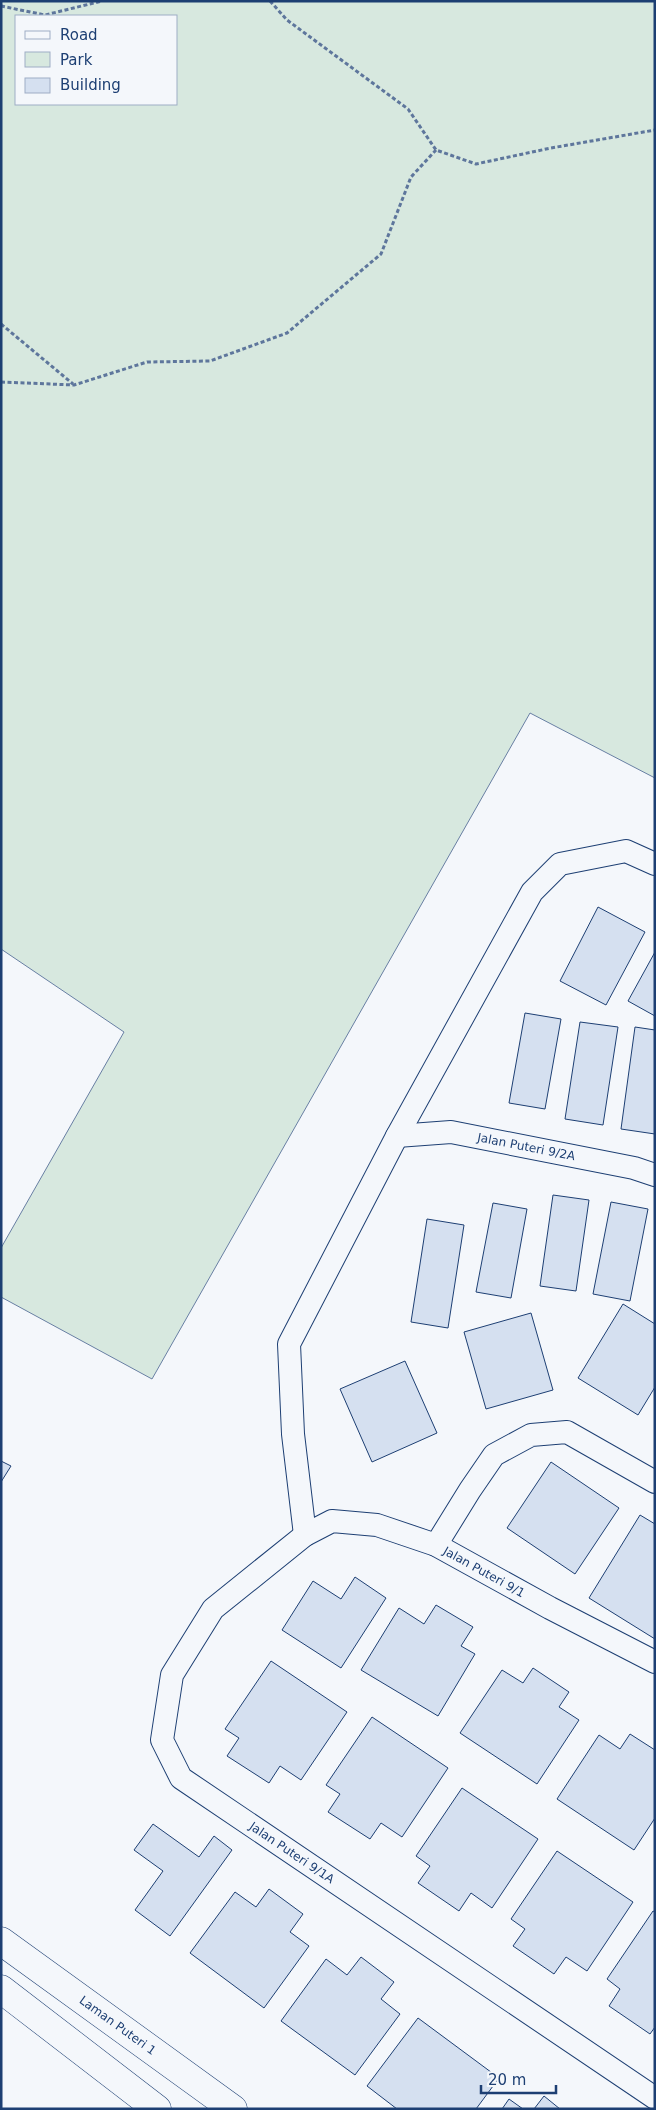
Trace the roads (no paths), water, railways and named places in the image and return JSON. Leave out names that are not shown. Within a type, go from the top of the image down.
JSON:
[{"type":"main road","name":"Laman Puteri 1","points":[[1,1941],[233,2109]]},
{"type":"main road","points":[[1,1989],[157,2109]]},
{"type":"street","points":[[305,1535],[293,1434],[289,1344],[397,1136],[532,892],[560,864],[626,851],[655,864]]},
{"type":"street","name":"Jalan Puteri 9/2A","points":[[397,1136],[451,1132],[634,1168],[655,1174]]},
{"type":"street","points":[[436,1545],[494,1455],[531,1434],[567,1432],[655,1482]]},
{"type":"street","name":"Jalan Puteri 9/1","points":[[305,1535],[332,1521],[377,1525],[436,1545],[550,1608],[655,1662]]},
{"type":"street","name":"Jalan Puteri 9/1A","points":[[305,1535],[212,1609],[172,1675],[162,1740],[182,1778],[655,2098]]}]
